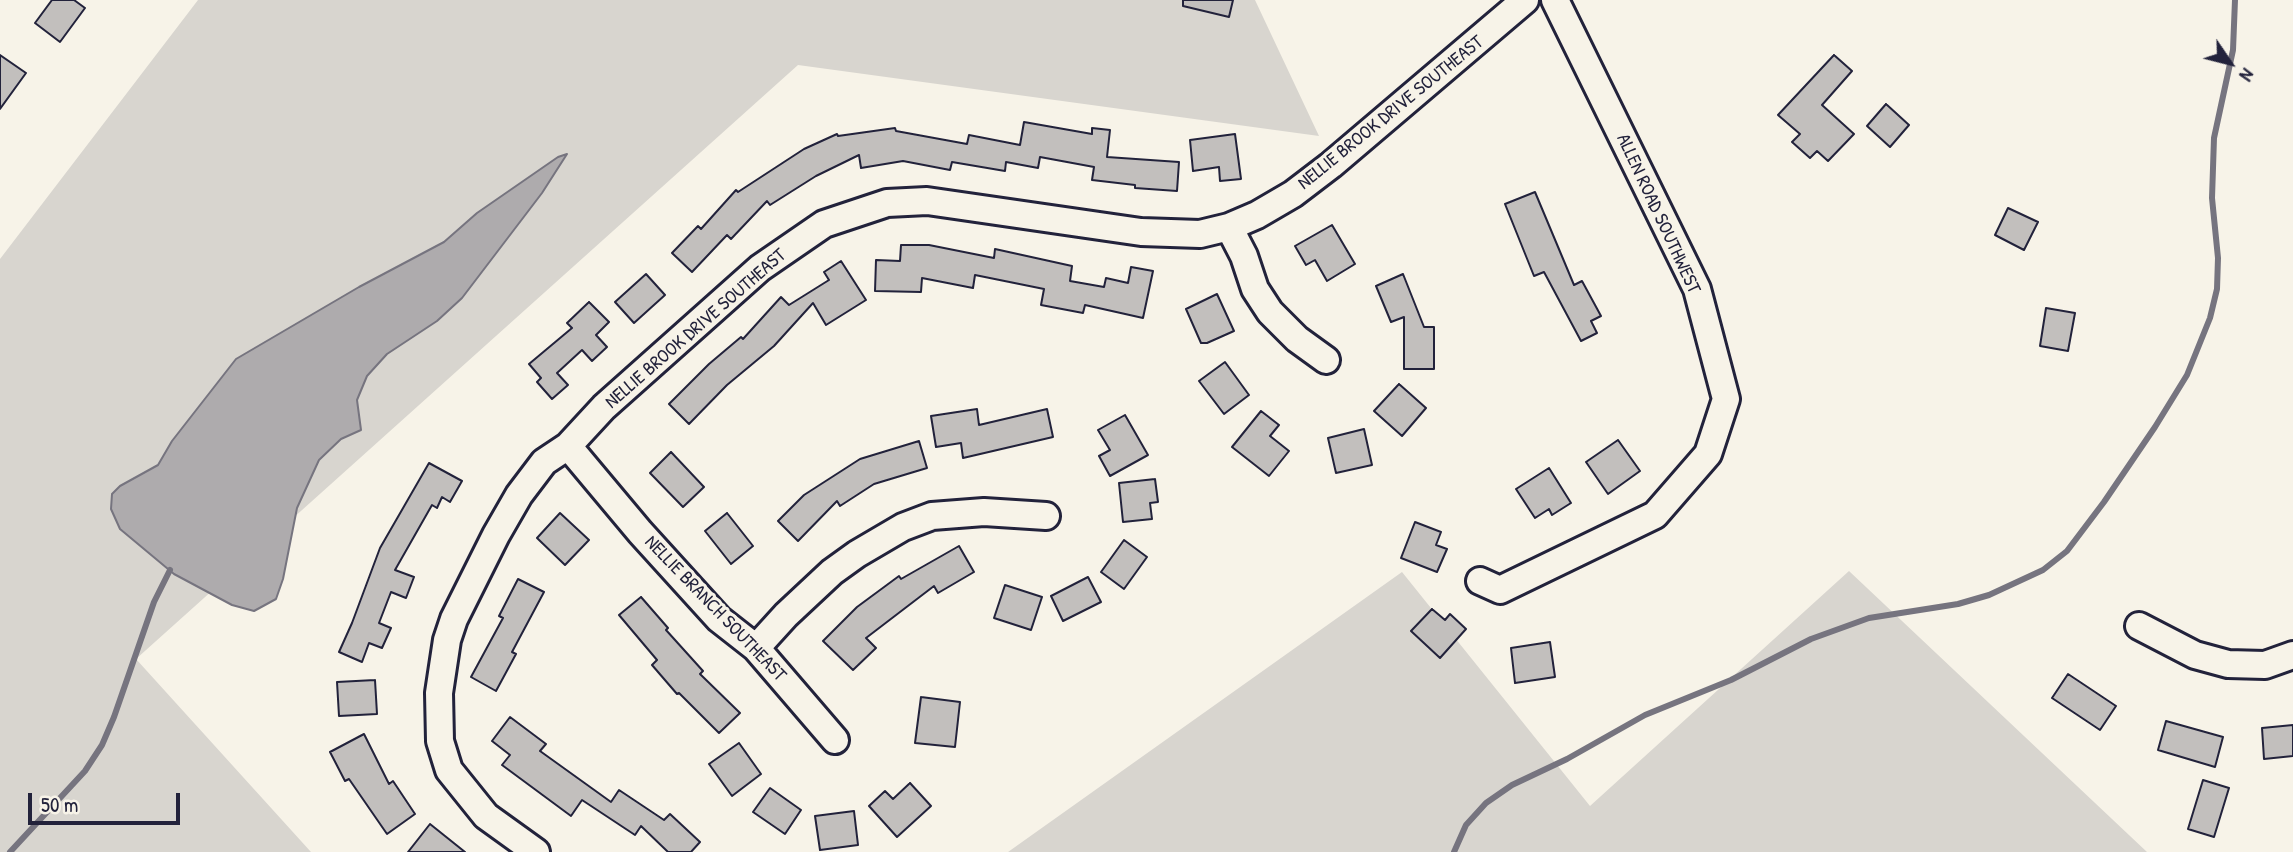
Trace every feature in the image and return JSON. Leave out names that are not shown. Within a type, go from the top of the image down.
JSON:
[{"type":"street","name":"NELLIE BROOK DRIVE SOUTHEAST","points":[[536,852],[486,816],[449,770],[440,741],[439,693],[447,640],[454,619],[496,534],[519,495],[544,462],[568,446],[604,407],[760,268],[824,225],[887,203],[927,201],[1141,232],[1200,234],[1229,227],[1257,215],[1293,194],[1331,165],[1525,0]]},
{"type":"street","name":"ALLEN ROAD SOUTHWEST","points":[[1480,581],[1500,590],[1655,515],[1708,454],[1726,399],[1697,289],[1555,0]]},
{"type":"street","points":[[1229,227],[1244,256],[1255,289],[1270,312],[1297,339],[1326,360]]},
{"type":"street","name":"NELLIE BRANCH SOUTHEAST","points":[[568,446],[640,532],[719,619],[756,648],[835,740]]},
{"type":"street","points":[[756,648],[786,615],[832,572],[903,527],[932,516],[984,512],[1046,516]]},
{"type":"street","points":[[2139,626],[2195,655],[2228,664],[2265,665],[2293,655]]},
{"type":"shaded area","points":[[198,0],[1255,0],[1319,136],[798,65],[136,659],[311,852],[0,852],[0,259]]},
{"type":"shaded area","points":[[567,154],[542,193],[462,298],[437,321],[387,354],[367,376],[357,400],[361,430],[341,439],[319,460],[297,508],[283,579],[276,599],[254,611],[232,605],[174,574],[120,529],[111,509],[112,494],[120,486],[158,465],[172,441],[236,359],[359,287],[444,242],[477,213],[558,157]]},
{"type":"shaded area","points":[[1849,571],[2147,852],[1008,852],[1402,572],[1590,806]]},
{"type":"building","points":[[52,0],[74,0],[85,8],[60,42],[35,23]]},
{"type":"building","points":[[1183,0],[1233,0],[1229,17],[1183,6]]},
{"type":"building","points":[[0,55],[26,73],[0,109]]},
{"type":"building","points":[[1834,55],[1852,71],[1822,105],[1854,134],[1828,161],[1817,151],[1810,158],[1792,142],[1800,134],[1778,115]]},
{"type":"building","points":[[1886,104],[1909,125],[1890,147],[1867,126]]},
{"type":"building","points":[[1024,122],[1092,134],[1092,128],[1110,130],[1107,157],[1179,162],[1177,191],[1135,188],[1135,185],[1092,180],[1094,167],[1040,157],[1038,168],[1006,162],[1005,171],[952,162],[950,170],[903,161],[861,168],[859,155],[816,176],[770,205],[767,201],[731,239],[727,235],[692,272],[672,253],[698,226],[701,229],[736,190],[738,192],[804,149],[837,134],[895,128],[896,131],[967,144],[969,135],[1020,145]]},
{"type":"building","points":[[1235,134],[1241,179],[1220,181],[1219,167],[1193,171],[1190,140]]},
{"type":"building","points":[[1535,192],[1574,285],[1582,281],[1601,316],[1591,321],[1597,333],[1581,341],[1544,272],[1534,276],[1505,204]]},
{"type":"building","points":[[2008,208],[2038,222],[2024,250],[1995,235]]},
{"type":"building","points":[[1332,225],[1355,264],[1327,281],[1315,260],[1306,265],[1295,246]]},
{"type":"building","points":[[901,245],[929,245],[994,258],[995,249],[1072,266],[1070,281],[1104,287],[1106,278],[1128,283],[1131,267],[1153,271],[1143,318],[1085,305],[1083,313],[1041,305],[1044,289],[975,275],[973,288],[922,278],[921,292],[875,291],[876,260],[900,261]]},
{"type":"building","points":[[841,261],[866,300],[826,325],[813,303],[774,346],[727,385],[689,424],[669,404],[709,364],[741,337],[743,339],[781,297],[789,305],[829,280],[824,272]]},
{"type":"building","points":[[646,274],[665,295],[634,323],[615,302]]},
{"type":"building","points":[[1403,274],[1424,327],[1434,327],[1434,369],[1404,369],[1404,317],[1391,322],[1376,286]]},
{"type":"building","points":[[1217,294],[1234,331],[1201,343],[1186,309]]},
{"type":"building","points":[[589,302],[609,322],[596,335],[607,347],[592,361],[582,350],[557,373],[568,385],[552,399],[537,382],[541,378],[529,364],[572,328],[567,323]]},
{"type":"building","points":[[2046,308],[2075,313],[2068,351],[2040,346]]},
{"type":"building","points":[[1225,362],[1249,395],[1224,414],[1199,381]]},
{"type":"building","points":[[1399,384],[1426,408],[1402,436],[1374,411]]},
{"type":"building","points":[[977,409],[979,425],[1047,409],[1053,437],[963,458],[961,443],[936,447],[931,416]]},
{"type":"building","points":[[1261,411],[1279,425],[1270,436],[1289,451],[1269,476],[1232,447]]},
{"type":"building","points":[[1125,415],[1148,455],[1110,476],[1099,456],[1110,450],[1098,430]]},
{"type":"building","points":[[1364,429],[1372,465],[1336,473],[1328,438]]},
{"type":"building","points":[[1618,440],[1640,471],[1608,494],[1586,462]]},
{"type":"building","points":[[919,441],[927,468],[874,484],[840,506],[837,501],[798,541],[778,521],[804,495],[860,459]]},
{"type":"building","points":[[671,452],[704,487],[683,507],[650,473]]},
{"type":"building","points":[[429,463],[462,481],[450,502],[442,497],[437,508],[432,505],[395,570],[414,577],[406,598],[391,592],[379,623],[391,628],[382,648],[369,643],[362,662],[339,652],[380,548]]},
{"type":"building","points":[[1549,468],[1571,503],[1552,515],[1549,509],[1535,518],[1516,489]]},
{"type":"building","points":[[1155,479],[1158,502],[1150,503],[1152,519],[1123,522],[1119,483]]},
{"type":"building","points":[[560,513],[589,540],[565,565],[537,538]]},
{"type":"building","points":[[727,513],[753,546],[731,564],[705,531]]},
{"type":"building","points":[[1415,522],[1441,532],[1436,545],[1447,549],[1437,572],[1401,558]]},
{"type":"building","points":[[1124,540],[1147,557],[1124,589],[1101,572]]},
{"type":"building","points":[[959,546],[974,572],[938,593],[934,586],[866,638],[876,648],[853,670],[823,641],[857,607],[899,576],[901,579]]},
{"type":"building","points":[[1088,577],[1101,602],[1063,621],[1051,596]]},
{"type":"building","points":[[518,579],[544,592],[512,652],[516,654],[496,691],[471,677],[503,618],[499,616]]},
{"type":"building","points":[[1005,585],[1042,597],[1031,630],[994,618]]},
{"type":"building","points":[[641,597],[703,671],[700,674],[740,713],[719,733],[677,694],[652,665],[657,660],[619,615]]},
{"type":"building","points":[[1432,609],[1445,620],[1450,614],[1466,629],[1440,658],[1411,631]]},
{"type":"building","points":[[1550,642],[1555,677],[1515,683],[1511,648]]},
{"type":"building","points":[[2068,674],[2116,706],[2100,730],[2052,698]]},
{"type":"building","points":[[375,680],[377,714],[339,716],[337,682]]},
{"type":"building","points":[[921,697],[960,702],[955,747],[915,743]]},
{"type":"building","points":[[510,717],[546,744],[540,751],[611,802],[619,790],[664,820],[670,814],[700,842],[691,852],[668,852],[641,826],[635,835],[582,800],[571,816],[502,765],[510,755],[492,741]]},
{"type":"building","points":[[2166,721],[2223,737],[2215,767],[2158,750]]},
{"type":"building","points":[[2293,725],[2293,756],[2264,759],[2262,728]]},
{"type":"building","points":[[364,734],[389,784],[393,781],[415,814],[387,834],[349,779],[345,781],[330,752]]},
{"type":"building","points":[[739,743],[761,774],[732,796],[709,764]]},
{"type":"building","points":[[2203,780],[2229,788],[2214,837],[2188,829]]},
{"type":"building","points":[[910,783],[931,806],[897,837],[869,806],[885,791],[893,799]]},
{"type":"building","points":[[770,788],[801,810],[785,834],[753,812]]},
{"type":"building","points":[[854,811],[858,845],[820,850],[815,816]]},
{"type":"building","points":[[430,824],[465,852],[408,852]]},
{"type":"waterway","points":[[1454,852],[1466,825],[1486,803],[1512,785],[1567,759],[1645,715],[1731,680],[1811,639],[1869,618],[1958,604],[1989,595],[2043,570],[2067,551],[2104,502],[2187,375],[2210,318],[2217,289],[2218,258],[2212,198],[2214,138],[2233,50],[2235,0]]},
{"type":"waterway","points":[[10,852],[85,771],[102,745],[154,602],[170,570]]}]
